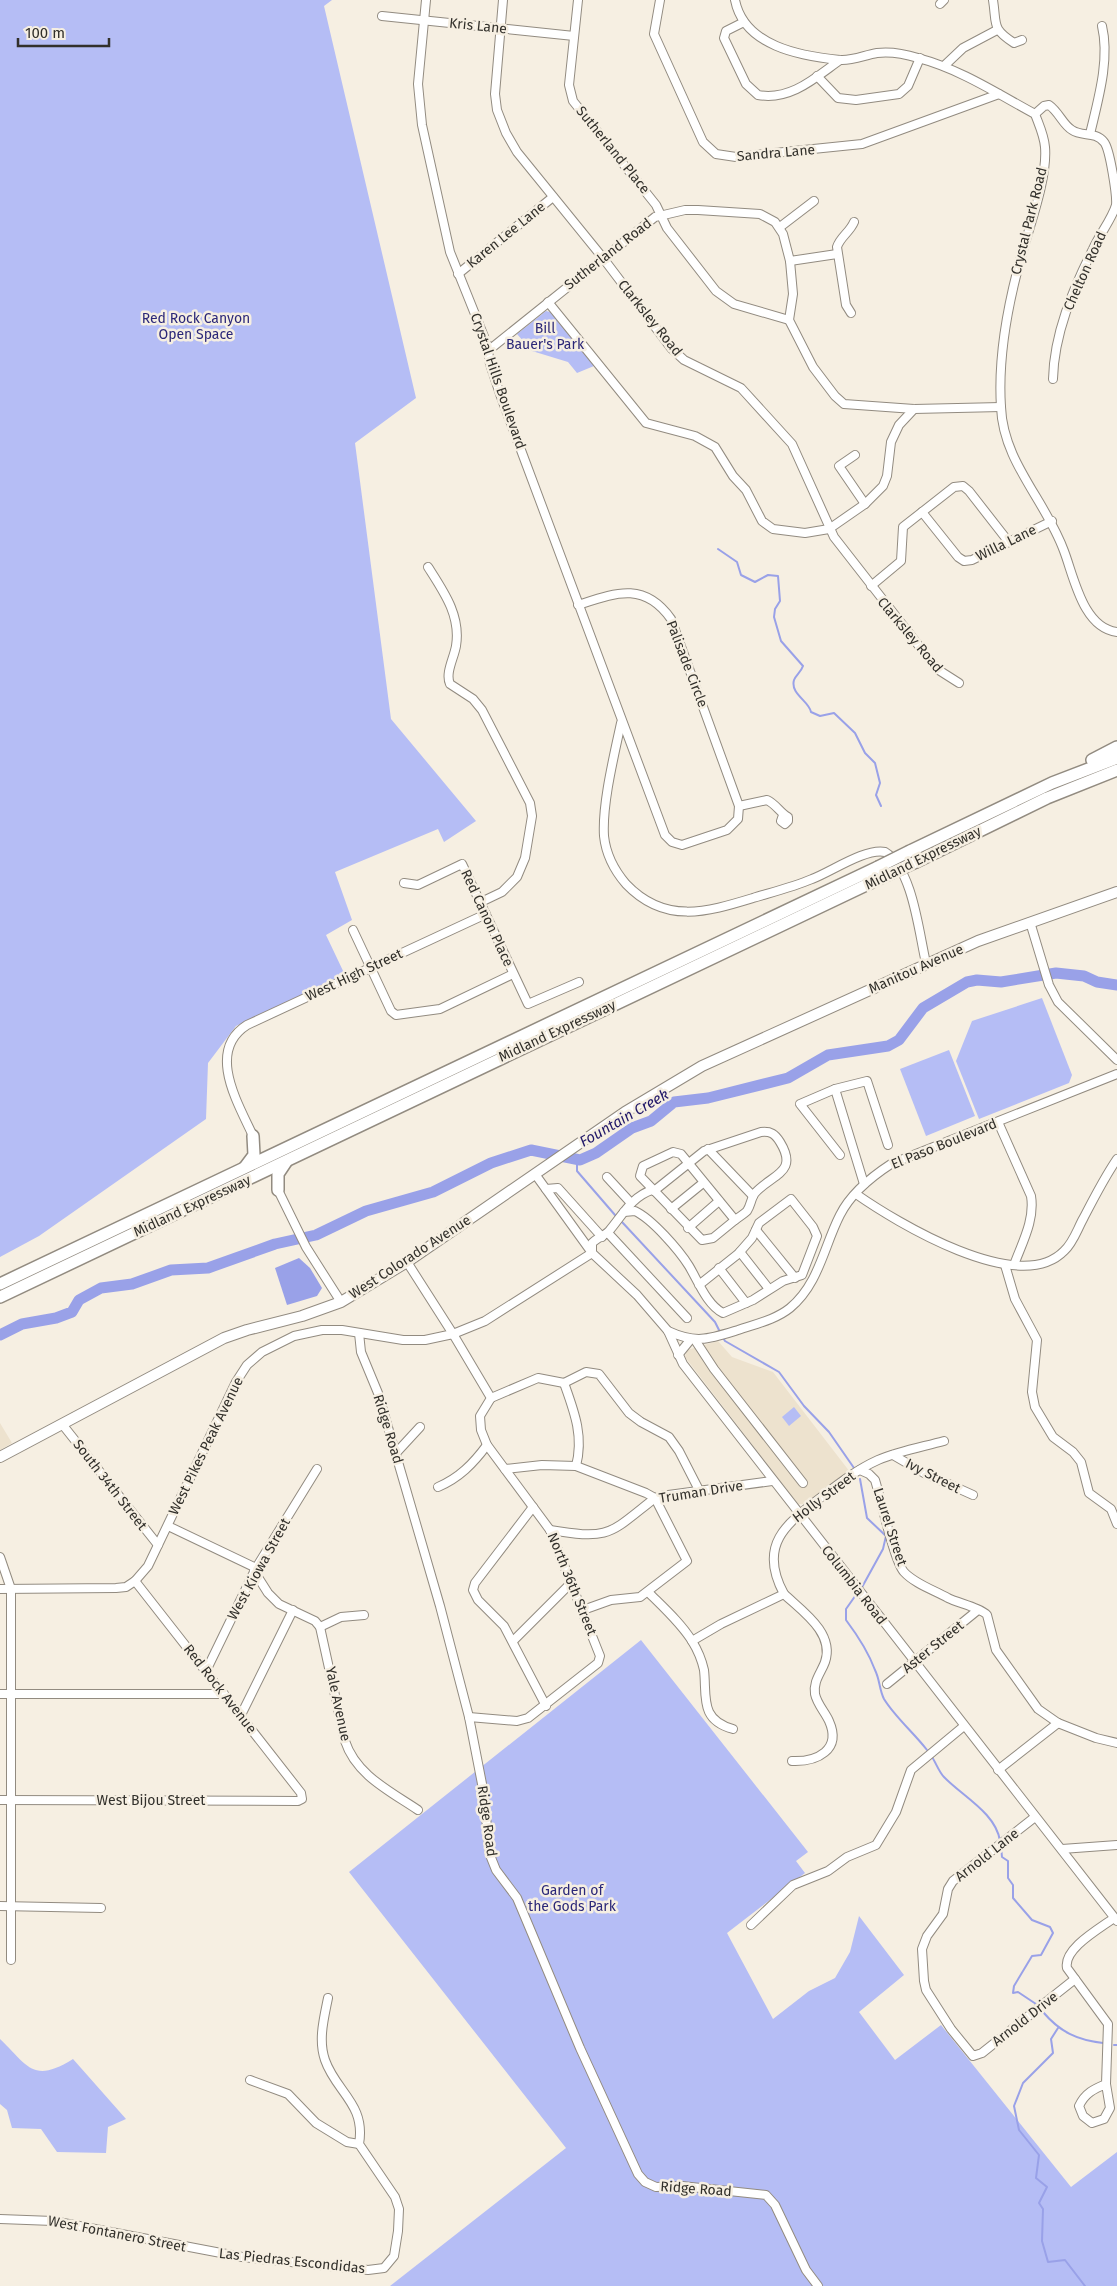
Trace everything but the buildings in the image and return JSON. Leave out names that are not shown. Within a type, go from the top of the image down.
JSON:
[{"type":"highway","points":[[1001,807],[1117,747]]},
{"type":"highway","name":"Midland Expressway","points":[[913,857],[1001,807],[1074,774],[1117,758]]},
{"type":"highway","name":"Midland Expressway","points":[[0,1284],[247,1173],[266,1171],[288,1154],[880,872],[1047,798],[1117,770]]},
{"type":"highway","points":[[253,1136],[259,1142],[267,1157]]},
{"type":"highway","points":[[247,1173],[254,1155],[253,1136]]},
{"type":"highway","points":[[278,1190],[278,1174],[288,1154]]},
{"type":"highway","name":"Midland Expressway","points":[[0,1297],[247,1173],[267,1157],[288,1154]]},
{"type":"highway","points":[[266,1171],[278,1190]]},
{"type":"main road","name":"Manitou Avenue","points":[[719,1058],[926,963],[1030,922],[1117,892]]},
{"type":"main road","name":"West Colorado Avenue","points":[[0,1457],[224,1338],[319,1311],[341,1302],[407,1262],[571,1147],[676,1081],[719,1058]]},
{"type":"street","name":"Crystal Hills Boulevard","points":[[426,0],[418,68],[420,110],[450,252],[489,350],[490,364],[500,394],[621,724],[663,831],[674,844],[687,844],[726,830],[738,819],[739,806]]},
{"type":"street","name":"Clarksley Road","points":[[503,0],[494,77],[497,110],[506,133],[517,152],[603,258],[671,348],[684,360],[741,388],[792,444],[829,528],[937,669],[959,683]]},
{"type":"street","name":"Sutherland Place","points":[[578,0],[569,85],[573,101],[663,216],[667,228],[720,296],[734,304],[789,320]]},
{"type":"street","name":"Sandra Lane","points":[[660,0],[654,34],[703,142],[716,154],[726,157],[773,155],[862,144],[999,94]]},
{"type":"street","points":[[735,0],[744,22],[758,37],[779,46],[840,60],[890,52],[920,58],[944,66],[1035,114]]},
{"type":"street","points":[[994,0],[997,30],[1001,35],[1014,43],[1022,40]]},
{"type":"street","name":"Kris Lane","points":[[382,16],[574,36]]},
{"type":"street","points":[[744,22],[726,31],[724,38],[746,84],[754,93],[764,96],[792,92],[840,60]]},
{"type":"street","points":[[1090,134],[1098,100],[1106,44],[1102,26]]},
{"type":"street","points":[[944,66],[963,48],[997,30]]},
{"type":"street","points":[[817,76],[838,98],[856,100],[899,94],[908,86],[920,58]]},
{"type":"street","name":"Chelton Road","points":[[1035,114],[1044,106],[1049,105],[1072,130],[1090,134],[1102,140],[1107,146],[1116,206],[1084,266],[1069,301],[1053,363],[1053,379]]},
{"type":"street","name":"Crystal Park Road","points":[[1035,114],[1045,145],[1044,158],[1036,203],[1006,316],[1000,407],[1011,454],[1052,521],[1086,607],[1103,627],[1117,632]]},
{"type":"street","name":"Karen Lee Lane","points":[[458,274],[553,197]]},
{"type":"street","points":[[814,201],[780,227],[790,261],[793,294],[789,320],[813,367],[835,396],[844,404],[914,410],[1000,407]]},
{"type":"street","name":"Sutherland Road","points":[[489,350],[648,221],[692,210],[760,214],[771,218],[780,227]]},
{"type":"street","points":[[851,314],[846,305],[837,244],[851,229],[854,222]]},
{"type":"street","points":[[790,261],[837,254]]},
{"type":"street","points":[[548,302],[646,423],[696,436],[715,447],[733,476],[746,490],[765,525],[773,529],[804,533],[829,528],[865,504],[883,486],[887,476],[891,442],[899,425],[914,410]]},
{"type":"street","points":[[855,455],[839,466],[865,504]]},
{"type":"street","points":[[872,586],[899,564],[904,527],[954,487],[963,486],[969,491],[1008,541]]},
{"type":"street","name":"Willa Lane","points":[[922,512],[958,557],[964,561],[972,560],[1052,521]]},
{"type":"street","points":[[428,567],[450,600],[453,612],[456,644],[448,677],[450,684],[473,699],[482,710],[532,810],[522,869],[507,887],[481,902]]},
{"type":"street","name":"Palisade Circle","points":[[578,605],[614,594],[633,593],[653,600],[667,614],[674,625],[739,806]]},
{"type":"street","name":"Crystal Hills Boulevard","points":[[621,724],[606,811],[604,834],[607,852],[614,867],[636,893],[654,904],[672,910],[691,912],[710,910],[808,881],[870,853],[886,852],[896,864],[910,891],[916,911],[926,963]]},
{"type":"street","points":[[739,806],[767,800],[774,804],[783,815]]},
{"type":"street","name":"Red Canon Place","points":[[404,883],[418,885],[462,864],[528,1004],[579,982]]},
{"type":"street","name":"West High Street","points":[[253,1136],[229,1077],[226,1056],[229,1044],[236,1033],[246,1025],[486,914]]},
{"type":"street","points":[[1030,922],[1049,985],[1058,1002],[1117,1060]]},
{"type":"street","name":"Red Canon Place","points":[[353,930],[391,1011],[399,1016],[448,1006],[513,974]]},
{"type":"street","name":"El Paso Boulevard","points":[[668,1331],[693,1340],[721,1335],[777,1316],[797,1302],[814,1277],[840,1214],[864,1184],[891,1164],[1117,1074]]},
{"type":"street","points":[[840,1155],[800,1104],[836,1090],[867,1081],[888,1145]]},
{"type":"street","points":[[836,1090],[864,1184]]},
{"type":"street","points":[[998,1122],[1033,1204],[1030,1220],[1014,1265]]},
{"type":"street","points":[[592,1253],[599,1238],[631,1203],[641,1194],[653,1190],[688,1164],[698,1154],[761,1132],[770,1132],[775,1135],[784,1148],[787,1163],[782,1172],[753,1196],[746,1212],[708,1240],[702,1240],[688,1228],[671,1209],[653,1190],[640,1176],[643,1166],[674,1152],[681,1154],[688,1164],[703,1183],[735,1220]]},
{"type":"street","points":[[708,1149],[753,1196]]},
{"type":"street","points":[[856,1194],[889,1217],[970,1256],[1005,1265],[1048,1261],[1063,1252],[1070,1244],[1106,1175],[1117,1159]]},
{"type":"street","name":"Columbia Road","points":[[535,1174],[592,1253],[637,1295],[668,1331],[678,1355],[772,1481],[1115,1919]]},
{"type":"street","points":[[607,1177],[631,1203]]},
{"type":"street","points":[[671,1209],[703,1183]]},
{"type":"street","points":[[544,1187],[558,1188],[599,1238],[687,1318]]},
{"type":"street","points":[[278,1190],[306,1247],[341,1302]]},
{"type":"street","points":[[624,1212],[635,1211],[648,1220],[686,1262],[699,1284],[719,1311],[726,1312],[746,1303],[783,1281],[795,1278],[804,1272],[817,1242],[813,1227],[791,1199],[756,1228],[740,1252],[699,1284]]},
{"type":"street","points":[[688,1228],[719,1201]]},
{"type":"street","points":[[746,1212],[756,1228],[795,1278]]},
{"type":"street","points":[[740,1252],[769,1289]]},
{"type":"street","name":"West Pikes Peak Avenue","points":[[135,1581],[144,1572],[168,1526],[236,1382],[253,1359],[281,1341],[311,1331],[342,1330],[390,1339],[414,1340],[453,1334],[486,1321],[592,1253]]},
{"type":"street","points":[[407,1262],[491,1398],[538,1378],[564,1383],[586,1372],[599,1374],[630,1413],[641,1422],[662,1432],[674,1442],[699,1490]]},
{"type":"street","points":[[1005,1265],[1015,1299],[1037,1340],[1032,1392],[1035,1407],[1050,1434],[1081,1462],[1089,1493],[1111,1509],[1117,1524]]},
{"type":"street","points":[[719,1268],[746,1303]]},
{"type":"street","name":"Ridge Road","points":[[358,1333],[361,1352],[378,1393],[396,1453],[440,1606],[469,1717],[483,1789],[486,1832],[492,1864],[518,1898],[580,2048],[638,2174],[645,2182],[656,2187],[682,2186],[766,2195],[775,2204],[806,2270],[818,2286]]},
{"type":"street","points":[[678,1355],[693,1340],[803,1483]]},
{"type":"street","points":[[564,1383],[578,1425],[578,1456],[576,1466]]},
{"type":"street","name":"North 36th Street","points":[[491,1398],[480,1416],[481,1430],[487,1445],[550,1530],[583,1610],[600,1660],[546,1706]]},
{"type":"street","name":"South 34th Street","points":[[62,1424],[158,1545]]},
{"type":"street","points":[[396,1453],[420,1427]]},
{"type":"street","name":"Holly Street","points":[[784,1594],[776,1573],[776,1546],[782,1531],[798,1515],[860,1470],[893,1454],[944,1441]]},
{"type":"street","points":[[438,1487],[448,1483],[469,1468],[487,1445]]},
{"type":"street","name":"Ivy Street","points":[[893,1454],[924,1473],[973,1495]]},
{"type":"street","points":[[504,1469],[576,1466],[654,1498],[687,1561],[648,1592],[633,1598],[612,1600],[583,1610]]},
{"type":"street","name":"West Kiowa Street","points":[[206,1671],[255,1569],[317,1469]]},
{"type":"street","name":"Laurel Street","points":[[860,1470],[869,1474],[875,1480],[896,1557],[903,1571],[915,1580],[962,1605],[978,1610]]},
{"type":"street","name":"Truman Drive","points":[[550,1530],[588,1535],[606,1533],[619,1526],[654,1498],[699,1490],[772,1481]]},
{"type":"street","points":[[469,1717],[517,1721],[528,1718],[546,1706],[513,1641],[497,1617],[474,1595],[475,1582],[533,1507]]},
{"type":"street","points":[[168,1526],[255,1569],[275,1600],[315,1621],[320,1627],[341,1617],[364,1615]]},
{"type":"street","points":[[0,1558],[11,1589],[12,1960]]},
{"type":"street","points":[[0,1589],[116,1588],[126,1586],[135,1581]]},
{"type":"street","name":"Red Rock Avenue","points":[[135,1581],[301,1793],[302,1799]]},
{"type":"street","points":[[513,1641],[571,1583]]},
{"type":"street","points":[[648,1592],[692,1642],[703,1669],[703,1690],[708,1708],[718,1723],[733,1729]]},
{"type":"street","points":[[692,1642],[721,1624],[784,1594],[814,1623],[826,1644],[826,1656],[816,1680],[815,1691],[830,1723],[832,1735],[829,1746],[822,1756],[805,1762],[792,1761]]},
{"type":"street","points":[[241,1716],[293,1610]]},
{"type":"street","points":[[978,1610],[986,1615],[998,1654],[1038,1709],[1058,1723],[1096,1738],[1117,1743]]},
{"type":"street","name":"Aster Street","points":[[888,1684],[978,1610]]},
{"type":"street","name":"Yale Avenue","points":[[320,1627],[345,1741],[352,1759],[376,1781],[418,1810]]},
{"type":"street","points":[[0,1694],[224,1694]]},
{"type":"street","points":[[998,1770],[1058,1723]]},
{"type":"street","points":[[751,1925],[792,1885],[828,1871],[853,1854],[876,1845],[896,1812],[911,1770],[964,1726]]},
{"type":"street","name":"West Bijou Street","points":[[0,1800],[298,1801],[302,1799]]},
{"type":"street","name":"Arnold Lane","points":[[972,2056],[951,2029],[926,1990],[922,1949],[927,1936],[943,1914],[948,1889],[953,1881],[1035,1817]]},
{"type":"street","points":[[1062,1849],[1117,1845]]},
{"type":"street","points":[[0,1906],[101,1908]]},
{"type":"street","points":[[1106,2084],[1092,2089],[1079,2106],[1083,2116],[1092,2123],[1104,2120],[1108,2113],[1110,2102],[1106,2084],[1108,2024],[1067,1968],[1067,1957],[1075,1947],[1115,1919]]},
{"type":"street","name":"Arnold Drive","points":[[972,2056],[982,2054],[1075,1979]]},
{"type":"street","points":[[250,2080],[288,2094],[316,2123],[347,2142],[359,2144],[361,2132],[357,2113],[328,2067],[324,2057],[322,2040],[328,1998]]},
{"type":"street","name":"Las Piedras Escondidas","points":[[203,2251],[368,2270],[384,2268],[394,2256],[399,2209],[394,2197],[359,2144]]},
{"type":"street","name":"West Fontanero Street","points":[[0,2219],[53,2221],[203,2251]]},
{"type":"shaded area","points":[[299,1258],[310,1268],[322,1288],[317,1296],[287,1305],[275,1268]]},
{"type":"shaded area","points":[[718,1341],[732,1357],[773,1372],[850,1472],[807,1504],[798,1504],[685,1357],[687,1350]]},
{"type":"shaded area","points":[[0,1423],[12,1443],[0,1450]]},
{"type":"green space","name":"Red Rock Canyon Open Space","points":[[0,0],[332,0],[324,6],[416,398],[355,443],[391,719],[476,821],[444,842],[438,829],[335,872],[352,920],[326,935],[345,975],[236,1026],[208,1063],[206,1119],[39,1236],[0,1257]]},
{"type":"green space","name":"Bill Bauer's Park","points":[[546,311],[550,312],[594,366],[577,373],[568,362],[532,351],[517,334]]},
{"type":"green space","points":[[1042,998],[1072,1075],[1069,1083],[979,1119],[956,1061],[972,1021]]},
{"type":"green space","points":[[949,1050],[975,1116],[926,1136],[900,1069]]},
{"type":"green space","points":[[794,1407],[801,1416],[789,1426],[782,1417]]},
{"type":"green space","name":"Garden of the Gods Park","points":[[641,1640],[808,1852],[796,1861],[805,1873],[727,1933],[773,2019],[809,1991],[835,1978],[850,1952],[859,1916],[904,1975],[859,2012],[895,2060],[941,2025],[1071,2187],[1117,2152],[1117,2286],[390,2286],[566,2148],[349,1872]]},
{"type":"green space","points":[[0,2039],[25,2064],[40,2071],[60,2066],[73,2059],[126,2119],[108,2127],[106,2153],[57,2152],[41,2129],[12,2128],[7,2110],[0,2104]]},
{"type":"waterway","points":[[718,549],[737,562],[741,575],[755,582],[768,575],[778,576],[780,601],[775,609],[774,617],[781,641],[803,666],[794,680],[795,689],[811,712],[820,716],[834,713],[855,733],[865,753],[875,763],[880,783],[876,795],[881,806]]},
{"type":"waterway","name":"Fountain Creek","points":[[0,1335],[22,1324],[56,1318],[72,1312],[79,1300],[101,1288],[132,1284],[171,1270],[208,1268],[275,1244],[316,1235],[366,1211],[433,1192],[491,1163],[531,1150],[580,1160],[596,1153],[632,1128],[651,1121],[674,1102],[708,1098],[788,1078],[828,1055],[888,1046],[899,1040],[923,1008],[967,982],[977,980],[1001,982],[1056,973],[1084,976],[1097,982],[1117,985]]},
{"type":"waterway","points":[[577,1160],[577,1171],[615,1215]]},
{"type":"waterway","points":[[622,1222],[715,1322],[720,1332]]},
{"type":"waterway","points":[[722,1336],[725,1341],[779,1372],[804,1406],[829,1432],[854,1468]]},
{"type":"waterway","points":[[860,1479],[867,1518],[886,1536],[883,1549],[861,1589]]},
{"type":"waterway","points":[[858,1592],[846,1609],[846,1620],[869,1656],[877,1674],[884,1699],[927,1750]]},
{"type":"waterway","points":[[932,1757],[944,1777],[985,1813],[997,1831],[1000,1841]]},
{"type":"waterway","points":[[1001,1847],[1002,1857],[1008,1861],[1008,1878],[1013,1885],[1013,1898],[1032,1920],[1050,1927],[1053,1933],[1041,1955],[1032,1956],[1014,1986],[1013,1993],[1018,1992],[1036,2004]]},
{"type":"waterway","points":[[1043,2012],[1056,2025],[1070,2034],[1085,2040],[1103,2043]]},
{"type":"waterway","points":[[1058,2028],[1051,2039],[1053,2053],[1023,2083],[1014,2106],[1019,2130],[1039,2155],[1036,2178],[1047,2187],[1039,2203],[1043,2209],[1042,2241],[1048,2262],[1065,2260],[1085,2286]]}]
